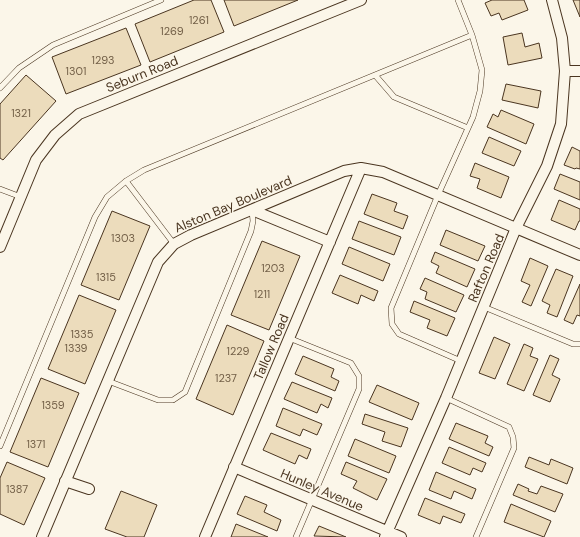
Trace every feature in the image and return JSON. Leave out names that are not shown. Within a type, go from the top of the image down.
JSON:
[{"type":"street","name":"Seburn Road","points":[[0,247],[36,160],[56,135],[79,114],[361,0]]},
{"type":"street","name":"Rafton Road","points":[[386,534],[446,398],[516,228],[547,166],[561,124],[565,71],[562,38],[552,0]]},
{"type":"street","points":[[565,71],[580,71]]},
{"type":"street","name":"Alston Bay Boulevard","points":[[42,537],[158,262],[174,244],[191,235],[344,171],[361,168],[383,172],[580,255]]},
{"type":"street","name":"Tallow Road","points":[[205,537],[361,168]]},
{"type":"street","points":[[252,210],[330,242]]},
{"type":"street","name":"Hunley Avenue","points":[[234,467],[312,500],[386,534],[401,537]]},
{"type":"street","points":[[65,481],[89,489]]},
{"type":"lane","points":[[0,88],[19,68],[53,45],[161,0]]},
{"type":"lane","points":[[458,0],[472,35],[482,70],[480,91],[473,117],[438,195],[392,308],[392,324],[398,334],[461,361]]},
{"type":"lane","points":[[0,446],[95,217],[107,197],[126,181],[144,170],[472,35]]},
{"type":"lane","points":[[375,75],[394,97],[468,128]]},
{"type":"lane","points":[[126,181],[174,244]]},
{"type":"lane","points":[[0,189],[21,197]]},
{"type":"lane","points":[[108,381],[158,400],[174,400],[185,392],[251,231],[253,221],[252,210]]},
{"type":"lane","points":[[484,307],[573,344],[580,344]]},
{"type":"lane","points":[[289,338],[351,363],[359,376],[359,389],[296,537]]},
{"type":"lane","points":[[446,398],[509,426],[513,437],[514,448],[476,537]]},
{"type":"building","points":[[194,0],[211,0],[224,32],[150,62],[135,24]]},
{"type":"building","points":[[224,0],[298,0],[234,26]]},
{"type":"building","points":[[492,0],[524,0],[528,10],[502,20],[499,13],[491,16],[485,3]]},
{"type":"building","points":[[573,0],[580,0],[580,17]]},
{"type":"building","points":[[126,28],[141,65],[66,94],[52,57]]},
{"type":"building","points":[[522,33],[525,47],[539,43],[542,58],[508,65],[503,37]]},
{"type":"building","points":[[26,75],[56,101],[3,160],[0,158],[0,104]]},
{"type":"building","points":[[506,84],[541,91],[538,108],[502,100]]},
{"type":"building","points":[[501,110],[534,124],[526,144],[487,127],[493,114],[498,117]]},
{"type":"building","points":[[489,137],[521,151],[514,166],[482,153]]},
{"type":"building","points":[[572,147],[580,151],[580,169],[575,169],[564,165]]},
{"type":"building","points":[[475,163],[509,177],[501,198],[477,188],[480,179],[470,176]]},
{"type":"building","points":[[560,174],[580,182],[580,200],[554,189]]},
{"type":"building","points":[[372,194],[397,203],[394,211],[408,216],[403,229],[364,214]]},
{"type":"building","points":[[559,200],[580,209],[580,221],[575,230],[551,220]]},
{"type":"building","points":[[112,211],[150,226],[119,300],[81,285]]},
{"type":"building","points":[[359,221],[401,237],[394,255],[352,239]]},
{"type":"building","points":[[446,230],[485,246],[478,261],[440,245]]},
{"type":"building","points":[[262,241],[300,256],[269,330],[231,315]]},
{"type":"building","points":[[349,247],[390,264],[383,281],[342,264]]},
{"type":"building","points":[[435,252],[475,269],[467,287],[436,273],[439,266],[431,262]]},
{"type":"building","points":[[530,258],[548,266],[531,306],[522,302],[530,285],[521,281]]},
{"type":"building","points":[[556,269],[573,276],[557,317],[547,313],[550,305],[542,301]]},
{"type":"building","points":[[340,275],[378,291],[374,301],[361,295],[358,304],[332,293]]},
{"type":"building","points":[[425,278],[464,295],[456,312],[425,299],[427,292],[420,289]]},
{"type":"building","points":[[580,284],[580,316],[577,315],[573,324],[564,320]]},
{"type":"building","points":[[79,295],[116,310],[85,384],[48,369]]},
{"type":"building","points":[[414,301],[455,318],[447,336],[427,328],[430,320],[410,312]]},
{"type":"building","points":[[227,325],[264,341],[233,415],[196,399]]},
{"type":"building","points":[[494,337],[510,344],[495,379],[479,373]]},
{"type":"building","points":[[524,344],[533,348],[530,356],[538,359],[524,391],[507,384]]},
{"type":"building","points":[[550,355],[559,359],[552,375],[560,379],[550,402],[533,395]]},
{"type":"building","points":[[303,356],[334,369],[331,377],[339,381],[335,391],[295,374]]},
{"type":"building","points":[[41,378],[79,393],[48,467],[10,452]]},
{"type":"building","points":[[292,382],[332,398],[328,408],[321,404],[317,413],[284,399]]},
{"type":"building","points":[[377,385],[419,403],[412,420],[369,402]]},
{"type":"building","points":[[283,408],[322,424],[317,435],[303,429],[300,436],[276,426]]},
{"type":"building","points":[[365,414],[408,428],[401,447],[382,441],[385,432],[362,424]]},
{"type":"building","points":[[456,423],[488,436],[485,443],[493,447],[489,456],[449,439]]},
{"type":"building","points":[[271,433],[311,449],[307,459],[299,455],[295,464],[263,450]]},
{"type":"building","points":[[355,439],[396,456],[389,473],[348,456]]},
{"type":"building","points":[[449,447],[486,463],[482,472],[473,468],[470,475],[442,463]]},
{"type":"building","points":[[529,457],[549,465],[551,459],[573,468],[567,484],[525,467]]},
{"type":"building","points":[[7,462],[45,478],[24,525],[0,514],[0,478]]},
{"type":"building","points":[[346,462],[387,479],[377,500],[353,488],[357,481],[341,474]]},
{"type":"building","points":[[436,472],[476,489],[472,499],[454,491],[451,499],[429,490]]},
{"type":"building","points":[[518,484],[529,489],[528,491],[537,494],[541,486],[563,494],[555,512],[513,495]]},
{"type":"building","points":[[121,491],[157,505],[144,537],[127,537],[105,529]]},
{"type":"building","points":[[245,496],[267,505],[264,512],[281,520],[277,531],[237,514]]},
{"type":"building","points":[[425,498],[465,514],[461,523],[443,516],[440,524],[418,515]]},
{"type":"building","points":[[511,504],[551,521],[544,537],[504,522]]},
{"type":"building","points":[[236,524],[268,537],[231,537]]},
{"type":"building","points":[[319,526],[346,537],[314,536]]}]
